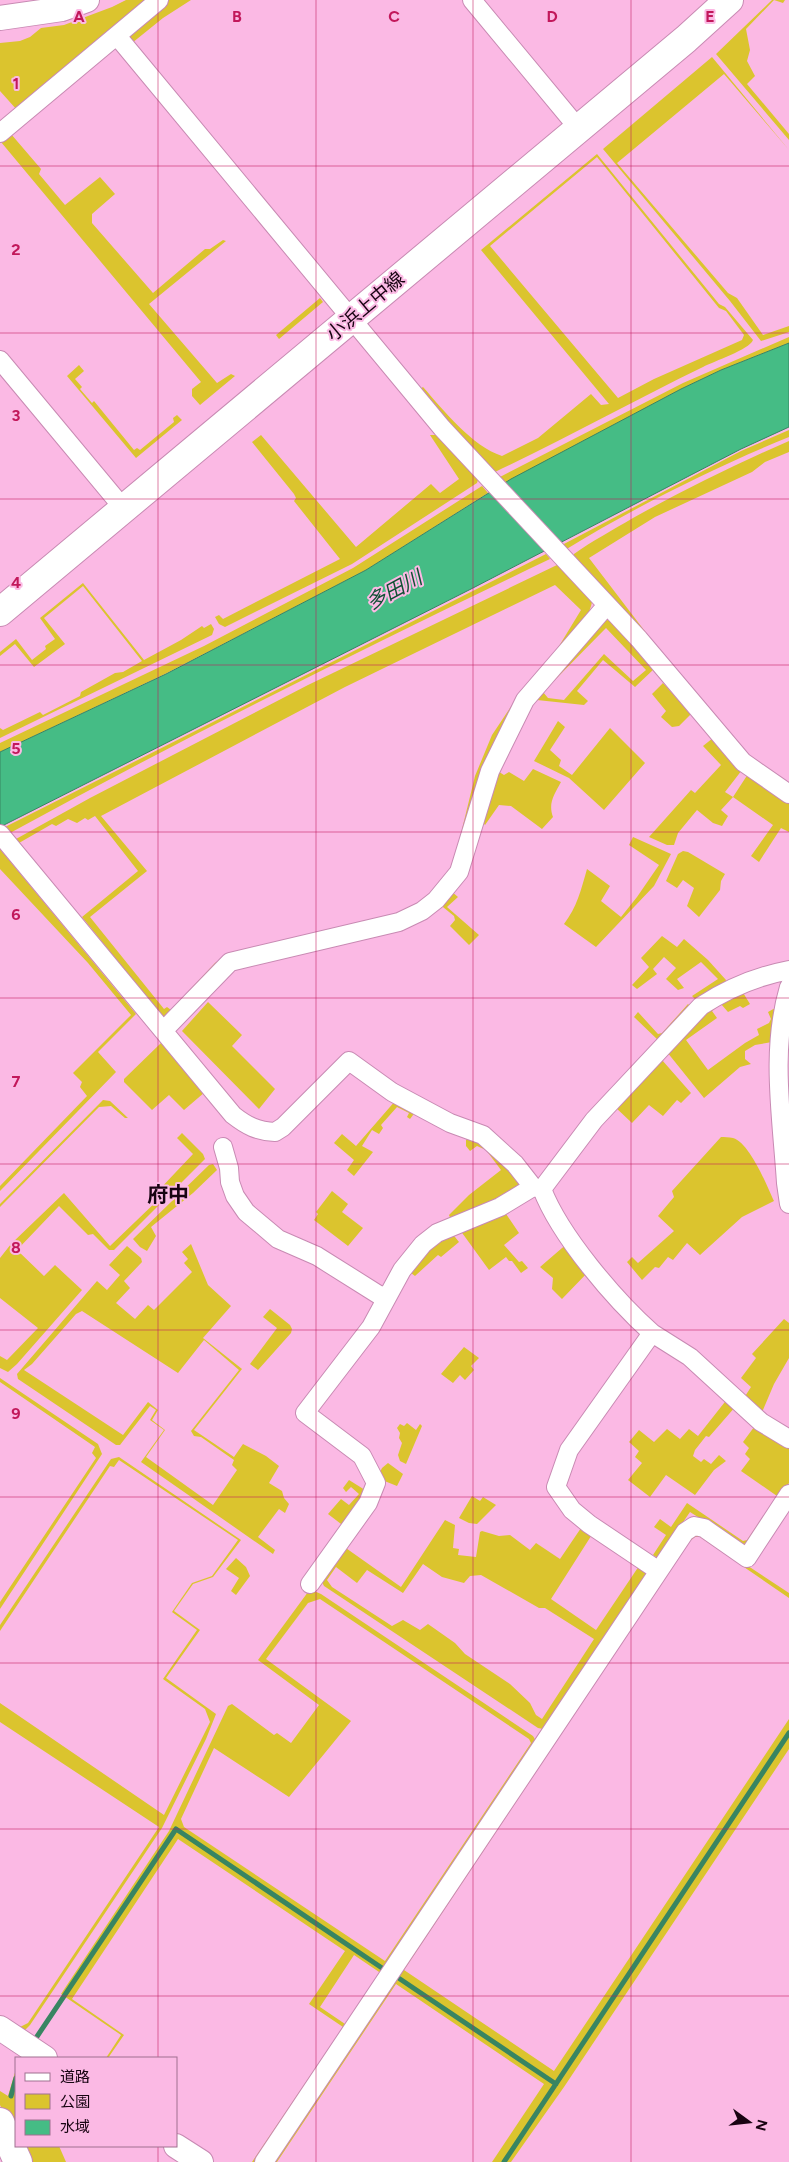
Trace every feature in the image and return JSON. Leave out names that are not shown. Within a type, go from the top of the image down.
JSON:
[{"type":"main road","name":"小浜上中線","points":[[0,612],[579,129],[686,39],[729,0]]},
{"type":"main road","points":[[0,2122],[18,2162]]},
{"type":"street","points":[[0,18],[55,10],[87,0]]},
{"type":"street","points":[[0,133],[159,0]]},
{"type":"street","points":[[472,0],[579,129]]},
{"type":"street","points":[[117,36],[442,428],[645,647],[743,762],[789,794]]},
{"type":"street","points":[[0,360],[124,509]]},
{"type":"street","points":[[164,1030],[223,966],[230,962],[399,922],[422,911],[436,900],[459,872],[490,771],[524,700],[607,605]]},
{"type":"street","points":[[1,836],[233,1115],[246,1126],[256,1130],[275,1132],[283,1127],[349,1062],[392,1092],[450,1123],[483,1135],[538,1188],[561,1226],[637,1319],[652,1333],[690,1357],[761,1422],[789,1439]]},
{"type":"street","points":[[310,1584],[368,1502],[376,1483],[362,1456],[305,1413],[371,1327],[386,1296],[409,1259],[437,1233],[500,1207],[538,1188],[594,1120],[701,1006],[722,992],[775,973],[789,970]]},
{"type":"street","points":[[789,987],[780,1019],[777,1046],[789,1204]]},
{"type":"street","points":[[224,1146],[230,1182],[235,1196],[246,1212],[278,1239],[317,1256],[379,1295],[386,1296]]},
{"type":"street","points":[[652,1333],[569,1450],[556,1487],[572,1510],[589,1524],[659,1571]]},
{"type":"street","points":[[264,2162],[685,1532],[694,1526],[704,1528],[746,1558],[789,1494]]},
{"type":"street","points":[[0,2028],[44,2057]]},
{"type":"street","points":[[178,2147],[201,2162]]},
{"type":"green space","points":[[126,0],[149,0],[17,110],[0,91],[0,43],[20,41],[30,37],[41,28],[64,25]]},
{"type":"green space","points":[[169,0],[191,0],[163,18],[132,43],[128,35]]},
{"type":"green space","points":[[774,0],[746,29],[750,50],[747,61],[755,76],[747,84],[789,134],[789,140],[716,54]]},
{"type":"green space","points":[[774,0],[785,0],[783,3]]},
{"type":"green space","points":[[712,57],[789,150],[724,74],[617,163],[728,293],[737,298],[763,335],[789,326],[789,332],[761,341],[603,149]]},
{"type":"green space","points":[[11,134],[41,169],[39,174],[65,205],[100,177],[115,194],[92,214],[92,223],[153,293],[205,249],[210,249],[223,240],[226,241],[149,304],[217,383],[231,374],[235,376],[200,405],[192,396],[192,389],[201,382],[1,142]]},
{"type":"green space","points":[[597,154],[719,304],[725,307],[753,340],[745,348],[677,380],[495,472],[448,423],[420,389],[423,387],[449,417],[469,436],[502,456],[538,438],[591,394],[601,405],[609,404],[481,250]],"holes":[[[597,157],[719,308],[726,311],[744,335],[742,340],[654,379],[618,398],[490,246]]]},
{"type":"green space","points":[[320,298],[323,302],[279,339],[276,335]]},
{"type":"green space","points":[[789,337],[789,343],[721,370],[681,389],[503,484],[498,478],[683,383]]},
{"type":"green space","points":[[79,365],[84,371],[75,379],[82,387],[80,389],[92,403],[94,401],[134,450],[137,448],[140,450],[174,422],[173,418],[177,415],[182,420],[136,458],[67,376]]},
{"type":"green space","points":[[789,430],[789,437],[675,489],[565,550],[562,545],[741,451]]},
{"type":"green space","points":[[261,435],[356,547],[431,484],[440,493],[459,479],[430,435],[437,435],[478,480],[477,483],[352,564],[225,627],[219,624],[215,617],[219,615],[223,619],[340,559],[294,501],[296,498],[294,494],[252,442]]},
{"type":"green space","points":[[789,441],[789,452],[765,462],[752,472],[655,517],[589,558],[660,651],[748,756],[789,783],[789,786],[747,758],[574,559],[574,554],[671,497]]},
{"type":"green space","points":[[482,486],[488,493],[366,570],[165,674],[0,752],[0,743],[204,646],[353,568]]},
{"type":"green space","points":[[546,554],[550,559],[278,692],[10,833],[5,827]]},
{"type":"green space","points":[[557,565],[592,601],[589,612],[573,637],[528,688],[516,705],[489,763],[462,851],[446,883],[434,896],[418,908],[397,919],[228,958],[221,962],[166,1021],[82,917],[138,871],[95,816],[88,820],[85,818],[77,823],[68,819],[56,826],[52,824],[19,843],[16,839],[90,798],[308,685]],"holes":[[[555,585],[581,610],[556,651],[518,696],[492,735],[475,776],[455,858],[449,871],[432,892],[418,904],[390,918],[228,954],[215,963],[171,1010],[167,1007],[164,1009],[90,917],[147,871],[101,816],[345,687]]]},
{"type":"green space","points":[[83,583],[144,660],[202,626],[204,628],[211,624],[214,629],[212,635],[0,738],[0,728],[3,730],[40,712],[43,715],[80,696],[81,692],[115,673],[123,672],[142,661],[83,586],[44,618],[65,644],[34,667],[15,644],[0,656],[0,652],[16,639],[32,660],[46,649],[45,646],[55,639],[40,618]]},
{"type":"green space","points":[[607,620],[612,622],[654,669],[635,687],[603,660],[577,691],[588,701],[584,705],[533,698],[601,621]],"holes":[[[606,628],[646,670],[633,681],[604,654],[564,700],[548,698],[543,692]]]},
{"type":"green space","points":[[663,683],[691,714],[679,726],[672,727],[661,717],[666,711],[652,694]]},
{"type":"green space","points":[[558,721],[565,727],[550,750],[561,760],[559,766],[572,775],[610,728],[645,763],[604,810],[569,778],[534,761]]},
{"type":"green space","points":[[713,738],[742,770],[725,792],[733,797],[721,810],[728,816],[722,826],[713,823],[697,810],[678,833],[674,845],[667,845],[649,837],[691,790],[695,793],[721,765],[703,746]]},
{"type":"green space","points":[[533,769],[561,782],[551,803],[553,817],[542,829],[511,806],[499,805],[485,825],[480,819],[496,770],[504,775],[509,772],[524,781]]},
{"type":"green space","points":[[748,774],[789,802],[789,832],[781,828],[759,862],[751,856],[773,825],[733,797]]},
{"type":"green space","points":[[633,837],[671,854],[654,886],[596,947],[564,924],[581,891],[587,869],[610,886],[601,901],[621,917],[637,897],[659,865],[629,845]]},
{"type":"green space","points":[[0,849],[136,1014],[98,1052],[116,1072],[0,1191],[0,1186],[87,1096],[80,1087],[82,1082],[73,1073],[131,1015],[88,963],[0,869]]},
{"type":"green space","points":[[683,851],[688,852],[725,874],[721,881],[720,890],[699,917],[687,906],[694,888],[683,880],[677,888],[666,881],[678,854]]},
{"type":"green space","points":[[451,891],[458,897],[447,907],[479,935],[469,945],[450,926],[455,920],[454,916],[438,903]]},
{"type":"green space","points":[[662,936],[677,947],[684,939],[708,960],[726,980],[725,983],[696,1000],[692,996],[718,979],[701,962],[677,979],[684,988],[678,990],[666,979],[676,968],[664,957],[653,969],[657,974],[637,989],[632,985],[649,967],[641,958]]},
{"type":"green space","points":[[742,991],[750,1004],[743,1008],[740,1006],[728,1012],[721,1004],[712,1011],[717,1018],[686,1040],[708,1070],[759,1035],[757,1029],[769,1023],[771,1019],[768,1012],[777,1007],[772,1042],[755,1045],[745,1051],[745,1059],[751,1064],[740,1067],[704,1098],[667,1052],[702,1011]]},
{"type":"green space","points":[[208,1002],[242,1035],[232,1046],[275,1089],[259,1109],[182,1031]]},
{"type":"green space","points":[[688,1004],[691,1007],[659,1041],[634,1017],[638,1012],[658,1034],[662,1033]]},
{"type":"green space","points":[[161,1043],[164,1043],[205,1092],[184,1110],[169,1095],[152,1110],[124,1082],[124,1079]]},
{"type":"green space","points":[[662,1060],[691,1093],[681,1103],[677,1100],[663,1116],[649,1105],[632,1123],[614,1106],[658,1061]]},
{"type":"green space","points":[[103,1100],[110,1101],[128,1118],[125,1118],[111,1106],[99,1107],[0,1207],[0,1204]]},
{"type":"green space","points":[[396,1100],[416,1111],[410,1119],[407,1117],[409,1113],[397,1107],[381,1125],[383,1128],[379,1134],[372,1130],[362,1146],[373,1152],[354,1176],[347,1170],[354,1160],[334,1143],[342,1134],[356,1146]]},
{"type":"green space","points":[[182,1133],[203,1154],[205,1159],[114,1250],[109,1250],[93,1234],[88,1235],[59,1206],[17,1250],[44,1276],[55,1265],[82,1290],[17,1364],[8,1372],[0,1368],[0,1356],[7,1360],[38,1328],[0,1298],[0,1258],[11,1244],[64,1193],[110,1246],[161,1197],[157,1192],[193,1154],[177,1138]]},
{"type":"green space","points":[[469,1136],[480,1140],[523,1182],[520,1189],[451,1220],[449,1215],[469,1195],[501,1170],[486,1150],[477,1146],[470,1151],[466,1146],[466,1140]]},
{"type":"green space","points":[[721,1137],[733,1138],[746,1148],[752,1156],[774,1201],[742,1217],[700,1255],[687,1243],[673,1260],[668,1257],[659,1268],[655,1267],[642,1280],[627,1262],[632,1257],[638,1263],[674,1231],[658,1216],[674,1197],[672,1191]]},
{"type":"green space","points":[[213,1164],[217,1170],[193,1193],[151,1227],[156,1236],[147,1251],[140,1247],[133,1239],[209,1165]]},
{"type":"green space","points":[[332,1191],[348,1204],[342,1212],[363,1228],[348,1246],[314,1220],[318,1214],[316,1212]]},
{"type":"green space","points":[[504,1211],[519,1233],[504,1245],[519,1262],[522,1261],[528,1268],[521,1273],[512,1261],[509,1261],[506,1257],[489,1270],[460,1230]]},
{"type":"green space","points":[[451,1232],[459,1242],[441,1257],[438,1255],[415,1276],[407,1270],[412,1262]]},
{"type":"green space","points":[[569,1242],[590,1270],[562,1299],[552,1289],[553,1278],[540,1267]]},
{"type":"green space","points":[[191,1244],[208,1285],[231,1306],[203,1338],[242,1369],[194,1430],[234,1457],[243,1444],[266,1456],[279,1466],[269,1483],[282,1491],[284,1498],[289,1504],[285,1513],[279,1509],[258,1537],[275,1550],[273,1554],[141,1462],[164,1430],[150,1420],[156,1410],[150,1406],[120,1445],[116,1445],[18,1379],[17,1374],[97,1281],[107,1290],[120,1275],[109,1265],[127,1246],[141,1258],[142,1262],[124,1281],[130,1288],[116,1303],[135,1319],[148,1305],[154,1310],[192,1272],[184,1263],[188,1259],[182,1252]],"holes":[[[82,1311],[178,1373],[204,1340],[239,1370],[191,1431],[194,1436],[201,1437],[234,1460],[232,1465],[237,1470],[213,1505],[146,1457],[165,1430],[152,1420],[158,1410],[148,1402],[123,1435],[24,1370],[32,1364],[76,1314]]]},
{"type":"green space","points":[[270,1309],[290,1325],[292,1329],[291,1333],[258,1370],[250,1364],[277,1328],[263,1317]]},
{"type":"green space","points":[[784,1319],[789,1323],[789,1358],[774,1384],[760,1417],[742,1401],[751,1387],[741,1378],[756,1358],[752,1354]]},
{"type":"green space","points":[[464,1347],[479,1358],[471,1366],[474,1370],[465,1380],[460,1375],[453,1383],[441,1374]]},
{"type":"green space","points":[[0,1378],[98,1444],[102,1454],[0,1609],[0,1602],[96,1458],[92,1453],[95,1447],[0,1382]]},
{"type":"green space","points":[[728,1398],[736,1406],[709,1437],[706,1436],[695,1450],[693,1456],[701,1462],[704,1459],[711,1464],[719,1455],[726,1461],[714,1470],[695,1495],[666,1475],[650,1497],[628,1480],[642,1463],[635,1457],[639,1451],[629,1442],[639,1430],[654,1442],[667,1429],[680,1439],[689,1429],[698,1436]]},
{"type":"green space","points":[[407,1423],[416,1430],[420,1424],[422,1426],[406,1464],[400,1461],[398,1455],[402,1443],[397,1428],[400,1424],[404,1426]]},
{"type":"green space","points":[[757,1423],[789,1443],[789,1483],[751,1541],[742,1545],[690,1512],[659,1557],[653,1555],[666,1535],[654,1527],[660,1519],[671,1527],[687,1503],[743,1541],[747,1540],[777,1496],[741,1471],[750,1459],[745,1454],[749,1448],[743,1442]]},
{"type":"green space","points":[[119,1457],[241,1540],[213,1577],[193,1584],[174,1611],[200,1630],[166,1678],[216,1714],[206,1739],[162,1828],[30,2025],[24,2031],[0,2019],[0,2015],[20,2027],[28,2023],[159,1827],[0,1722],[0,1703],[164,1815],[210,1722],[205,1709],[163,1679],[197,1630],[172,1612],[192,1583],[212,1576],[238,1540],[119,1460],[114,1467],[110,1466],[0,1631],[0,1625],[111,1459]]},
{"type":"green space","points":[[388,1463],[403,1474],[397,1486],[377,1478],[382,1468]]},
{"type":"green space","points":[[349,1480],[365,1490],[366,1494],[345,1527],[328,1514],[341,1499],[349,1505],[359,1494],[351,1487],[346,1492],[343,1488]]},
{"type":"green space","points":[[472,1496],[480,1501],[483,1497],[496,1505],[477,1524],[469,1523],[459,1518]]},
{"type":"green space","points":[[445,1520],[455,1525],[453,1548],[459,1549],[458,1555],[476,1557],[480,1532],[482,1531],[499,1536],[510,1535],[530,1550],[536,1543],[560,1559],[581,1528],[593,1533],[551,1599],[596,1630],[639,1566],[646,1572],[646,1580],[543,1729],[538,1728],[324,1586],[321,1580],[343,1546],[401,1587]],"holes":[[[423,1564],[442,1577],[464,1583],[470,1576],[481,1575],[539,1608],[545,1608],[594,1639],[542,1719],[536,1715],[530,1703],[510,1684],[465,1654],[455,1643],[428,1624],[420,1630],[403,1620],[392,1626],[332,1587],[327,1580],[336,1567],[357,1583],[367,1570],[403,1593]]]},
{"type":"green space","points":[[691,1535],[701,1535],[789,1593],[789,1598],[700,1537],[695,1537],[690,1541],[404,1970],[554,2071],[789,1719],[789,1749],[564,2087],[511,2162],[492,2162],[544,2084],[396,1984],[277,2162],[272,2162]]},
{"type":"green space","points":[[236,1558],[246,1567],[250,1576],[236,1595],[231,1591],[239,1578],[226,1569]]},
{"type":"green space","points":[[314,1591],[533,1736],[536,1741],[382,1974],[354,1955],[320,2007],[348,2026],[257,2162],[252,2162],[343,2027],[309,2004],[345,1951],[178,1839],[72,1999],[124,2035],[109,2057],[107,2057],[121,2035],[61,1994],[169,1831],[228,1706],[232,1704],[274,1735],[277,1733],[291,1743],[319,1705],[258,1660],[308,1592]],"holes":[[[320,1599],[529,1739],[531,1743],[385,1961],[184,1827],[181,1819],[214,1748],[289,1797],[351,1721],[266,1659],[308,1603]]]},
{"type":"green space","points":[[15,2072],[15,2135],[0,2105],[0,2091],[8,2096]]},
{"type":"green space","points":[[20,2147],[59,2147],[66,2162],[27,2162]]},
{"type":"water","name":"多田川","points":[[789,343],[789,427],[741,449],[471,589],[0,827],[0,752],[166,674],[366,570],[511,479],[681,389],[721,370]]},
{"type":"waterway","points":[[504,2162],[789,1733]]},
{"type":"waterway","points":[[36,2038],[176,1829],[382,1968]]},
{"type":"waterway","points":[[400,1979],[556,2084]]},
{"type":"waterway","points":[[11,2096],[15,2082]]},
{"type":"district","name":"府中","points":[[168,1195]]}]
